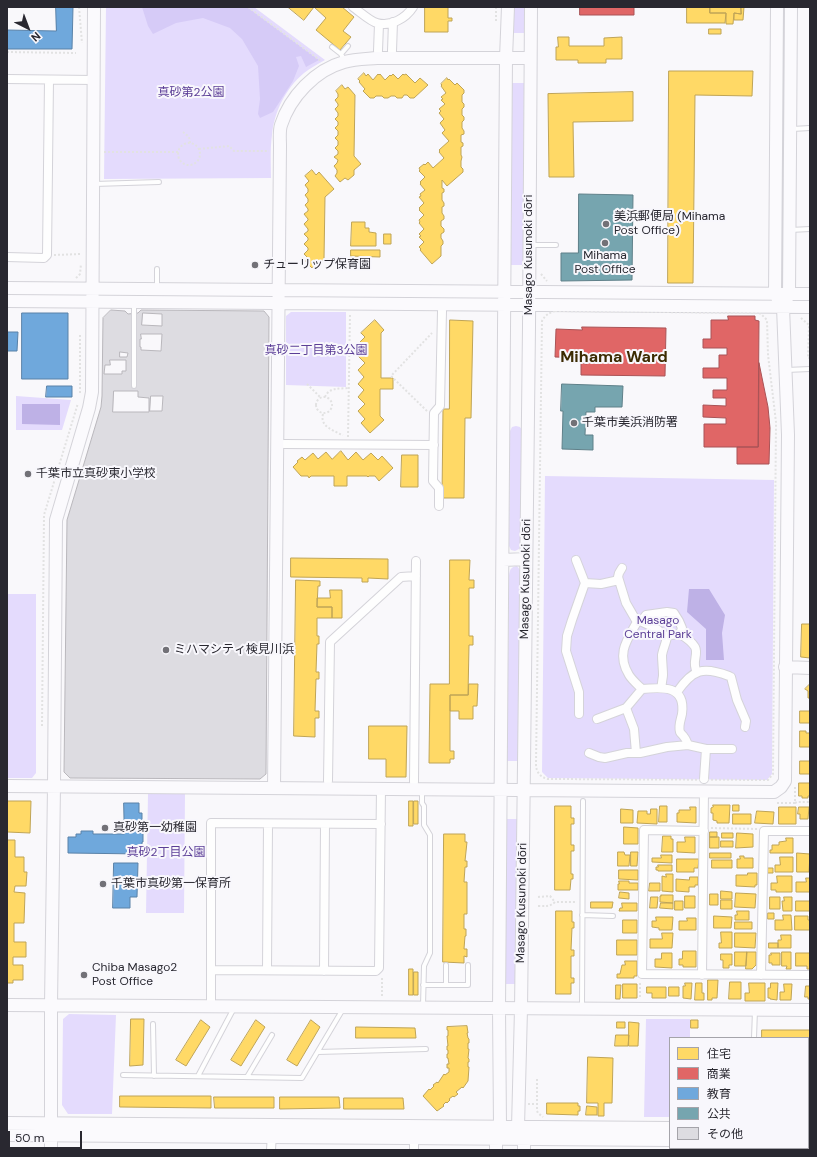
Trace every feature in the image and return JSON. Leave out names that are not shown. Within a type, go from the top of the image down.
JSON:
[{"type":"street","points":[[51,1150],[56,520],[89,408],[92,392],[94,7]]},
{"type":"street","points":[[353,7],[379,24],[398,21],[413,7]]},
{"type":"street","name":"Masago Kusunoki dōri","points":[[502,1144],[500,1126],[499,1009],[506,58],[508,7]]},
{"type":"street","name":"Masago Kusunoki dōri","points":[[524,1145],[518,1126],[524,789],[531,7]]},
{"type":"street","points":[[777,7],[775,294],[783,307]]},
{"type":"street","points":[[7,786],[381,788],[418,785],[524,789],[704,785],[774,792],[782,787],[785,781],[788,435],[783,307],[789,294],[791,7]]},
{"type":"street","points":[[392,51],[393,22]]},
{"type":"street","points":[[378,51],[379,24]]},
{"type":"street","points":[[274,788],[278,290],[281,126],[288,109],[300,92],[315,77],[343,58],[530,58]]},
{"type":"street","points":[[7,79],[94,80]]},
{"type":"street","points":[[7,257],[44,258],[47,255],[49,80]]},
{"type":"street","points":[[7,288],[810,294]]},
{"type":"street","points":[[7,301],[810,307]]},
{"type":"street","points":[[439,506],[439,488],[433,481],[434,413],[440,406],[442,311]]},
{"type":"street","points":[[284,444],[434,445]]},
{"type":"street","points":[[503,560],[526,559]]},
{"type":"street","points":[[576,560],[585,584],[570,625],[567,636],[566,651],[578,692],[579,714]]},
{"type":"street","points":[[416,561],[418,785]]},
{"type":"street","points":[[622,568],[619,573],[619,580],[626,603],[639,621],[657,629],[667,637]]},
{"type":"street","points":[[328,781],[330,642],[401,577],[416,576]]},
{"type":"street","points":[[585,584],[601,584],[619,580]]},
{"type":"street","points":[[642,689],[629,675],[622,655],[624,647],[639,621],[646,615],[667,612],[674,613],[682,628],[680,634]]},
{"type":"street","points":[[667,637],[670,635],[680,634],[695,647],[696,652],[694,664],[697,672]]},
{"type":"street","points":[[662,687],[662,656],[667,637]]},
{"type":"street","points":[[785,667],[810,668]]},
{"type":"street","points":[[677,692],[692,675],[700,671],[715,671],[730,676],[746,721],[746,727]]},
{"type":"street","points":[[597,719],[626,708],[642,689],[662,687],[677,692],[680,697],[683,706],[680,732],[688,745]]},
{"type":"street","points":[[626,708],[634,728],[636,753]]},
{"type":"street","points":[[589,752],[604,758],[627,753],[640,753],[667,747],[688,745],[706,749],[732,749]]},
{"type":"street","points":[[702,974],[704,785],[706,749]]},
{"type":"street","points":[[211,970],[378,970],[381,788]]},
{"type":"street","points":[[211,1006],[211,823],[381,824]]},
{"type":"street","points":[[267,970],[268,824]]},
{"type":"street","points":[[324,971],[325,824]]},
{"type":"street","points":[[704,831],[644,830],[642,974],[810,975]]},
{"type":"street","points":[[761,975],[764,831],[810,831]]},
{"type":"street","points":[[7,1005],[810,1010]]},
{"type":"street","points":[[7,1122],[51,1129],[414,1144],[524,1145],[669,1140]]},
{"type":"street","points":[[271,1150],[272,1125]]},
{"type":"street","points":[[7,1135],[51,1129],[272,1125],[669,1128]]},
{"type":"street","points":[[502,1144],[518,1126]]},
{"type":"lane","points":[[332,47],[343,58],[348,46]]},
{"type":"lane","points":[[790,129],[810,128]]},
{"type":"lane","points":[[93,184],[159,182]]},
{"type":"lane","points":[[790,230],[810,229]]},
{"type":"lane","points":[[528,246],[556,245]]},
{"type":"lane","points":[[157,269],[157,289]]},
{"type":"lane","points":[[134,302],[134,386]]},
{"type":"lane","points":[[785,370],[810,369]]},
{"type":"lane","points":[[418,785],[424,806],[424,825],[430,838],[430,952],[424,966],[423,1008]]},
{"type":"lane","points":[[582,1009],[583,801]]},
{"type":"lane","points":[[582,915],[613,916]]},
{"type":"lane","points":[[446,965],[446,985]]},
{"type":"lane","points":[[423,985],[468,985],[468,965]]},
{"type":"lane","points":[[198,1076],[234,1007]]},
{"type":"lane","points":[[123,1075],[302,1078],[345,1007]]},
{"type":"lane","points":[[754,1037],[755,1010]]},
{"type":"lane","points":[[153,1024],[154,1076]]},
{"type":"lane","points":[[247,1077],[272,1035]]},
{"type":"lane","points":[[318,1052],[426,1049]]},
{"type":"path","points":[[79,7],[82,44]]},
{"type":"path","points":[[248,7],[324,62]]},
{"type":"path","points":[[7,52],[76,53]]},
{"type":"path","points":[[183,132],[189,137],[190,144]]},
{"type":"path","points":[[194,144],[199,149],[199,160],[193,164],[189,165],[180,160],[179,152],[181,147],[184,145],[194,144]]},
{"type":"path","points":[[199,149],[229,146],[234,151],[273,151]]},
{"type":"path","points":[[102,152],[179,152]]},
{"type":"path","points":[[47,255],[81,254],[80,274],[76,278],[70,280]]},
{"type":"path","points":[[348,445],[350,310]]},
{"type":"path","points":[[555,311],[759,313],[767,320],[768,355],[776,422],[773,774],[770,779],[766,781],[704,785],[548,779],[541,776],[537,772],[542,321],[549,313],[555,311]]},
{"type":"path","points":[[801,318],[809,325],[808,358],[810,358]]},
{"type":"path","points":[[434,413],[428,412],[391,376],[435,330]]},
{"type":"path","points":[[307,384],[321,398]]},
{"type":"path","points":[[325,397],[327,393],[333,389],[349,388]]},
{"type":"path","points":[[325,397],[331,400],[333,406],[331,411],[328,413],[323,414],[318,411],[316,407],[317,402],[321,398],[325,397]]},
{"type":"path","points":[[323,414],[322,420],[327,426],[340,434],[348,435]]},
{"type":"path","points":[[795,803],[810,802]]},
{"type":"path","points":[[704,831],[709,828],[758,829],[764,831]]},
{"type":"path","points":[[538,897],[550,896],[555,902]]},
{"type":"path","points":[[538,906],[549,906],[555,902],[582,902]]},
{"type":"path","points":[[378,970],[382,977],[382,1001]]},
{"type":"path","points":[[640,1003],[640,979],[642,974]]},
{"type":"path","points":[[535,1117],[538,1113],[537,1079]]},
{"type":"path","points":[[528,1104],[537,1104]]},
{"type":"path","points":[[538,1113],[547,1118]]},
{"type":"green space","name":"真砂第2公園","points":[[106,7],[254,7],[325,60],[309,69],[298,79],[286,93],[278,109],[273,126],[271,146],[271,178],[104,179]]},
{"type":"green space","points":[[514,7],[525,7],[524,33],[512,33]]},
{"type":"green space","points":[[512,83],[524,83],[523,265],[511,265]]},
{"type":"green space","points":[[113,294],[256,295],[257,297],[113,296]]},
{"type":"green space","name":"真砂二丁目第3公園","points":[[291,312],[346,312],[346,387],[286,385],[286,316]]},
{"type":"green space","points":[[16,396],[71,400],[62,430],[16,430]]},
{"type":"green space","points":[[512,427],[520,427],[522,430],[520,545],[519,549],[515,551],[511,550],[509,546],[510,431]]},
{"type":"green space","name":"Masago Central Park","points":[[545,476],[774,480],[772,774],[767,780],[548,778],[542,772]]},
{"type":"green space","points":[[517,566],[520,570],[519,761],[507,761],[509,575],[511,569]]},
{"type":"green space","points":[[7,594],[36,594],[36,773],[32,778],[7,778]]},
{"type":"green space","name":"真砂2丁目公園","points":[[148,794],[185,794],[184,913],[146,913]]},
{"type":"green space","points":[[506,819],[518,819],[516,984],[505,984]]},
{"type":"green space","points":[[69,1014],[116,1015],[112,1114],[68,1114],[62,1105],[63,1019]]},
{"type":"green space","points":[[646,1019],[690,1019],[690,1037],[669,1037],[669,1117],[644,1117]]},
{"type":"shaded area","points":[[142,7],[247,7],[319,60],[306,67],[301,56],[296,57],[299,66],[293,81],[273,112],[260,118],[258,114],[260,99],[258,66],[242,39],[230,28],[203,18],[176,23],[153,34],[148,26]]},
{"type":"shaded area","points":[[22,404],[60,404],[60,425],[22,424]]},
{"type":"shaded area","points":[[689,589],[709,589],[725,615],[722,633],[724,660],[706,660],[706,629],[687,612]]},
{"type":"building: 住宅","points":[[288,7],[314,7],[304,20]]},
{"type":"building: 住宅","points":[[314,7],[342,7],[354,17],[343,31],[351,37],[340,50],[316,30],[326,18]]},
{"type":"building: 住宅","points":[[425,7],[448,7],[448,18],[452,18],[452,21],[448,21],[448,32],[425,32]]},
{"type":"building: 住宅","points":[[687,7],[710,7],[710,13],[726,13],[725,23],[687,23]]},
{"type":"building: 住宅","points":[[710,7],[741,7],[741,14],[734,13],[733,24],[726,24],[726,13],[710,13]]},
{"type":"building: 住宅","points":[[741,7],[744,7],[743,20],[734,20],[734,13],[741,14]]},
{"type":"building: 住宅","points":[[709,29],[721,29],[721,34],[709,34]]},
{"type":"building: 住宅","points":[[558,37],[569,37],[569,46],[604,46],[604,38],[622,37],[622,59],[606,59],[606,63],[578,63],[578,60],[556,60]]},
{"type":"building: 住宅","points":[[669,71],[753,71],[752,96],[695,95],[693,283],[668,283]]},
{"type":"building: 住宅","points":[[364,73],[366,76],[368,74],[373,80],[378,74],[380,74],[385,80],[393,74],[398,79],[403,74],[406,74],[415,83],[420,78],[428,85],[414,98],[404,95],[402,98],[397,98],[395,96],[384,98],[382,96],[376,96],[374,98],[370,98],[363,91],[365,89],[358,79]]},
{"type":"building: 住宅","points":[[447,78],[455,85],[457,83],[464,90],[462,95],[464,107],[462,109],[462,115],[464,120],[462,122],[462,128],[464,134],[461,135],[461,142],[463,143],[463,146],[461,147],[461,167],[463,172],[447,186],[442,180],[442,188],[444,189],[444,192],[442,193],[442,200],[444,206],[442,207],[442,213],[444,219],[441,221],[441,226],[444,229],[444,232],[441,234],[441,238],[443,244],[441,246],[441,256],[432,264],[419,247],[424,242],[419,237],[421,236],[419,234],[424,229],[419,223],[419,220],[424,215],[419,208],[424,203],[419,197],[425,190],[420,182],[425,177],[419,171],[419,168],[428,162],[433,168],[444,158],[439,150],[449,141],[442,133],[445,130],[440,123],[444,119],[439,113],[441,111],[439,109],[445,104],[441,100],[443,99],[441,97],[446,93],[441,84]]},
{"type":"building: 住宅","points":[[342,85],[345,89],[348,87],[355,95],[354,156],[361,164],[354,170],[354,175],[348,180],[345,178],[340,182],[335,176],[337,170],[334,166],[338,160],[334,157],[338,154],[338,151],[335,148],[338,145],[338,141],[335,138],[338,135],[338,131],[335,128],[338,125],[338,122],[335,119],[338,116],[338,113],[335,109],[338,104],[335,100],[338,97],[336,91]]},
{"type":"building: 住宅","points":[[633,92],[633,121],[573,122],[574,177],[549,177],[548,94]]},
{"type":"building: 住宅","points":[[312,170],[316,175],[319,172],[334,189],[325,197],[324,259],[312,268],[305,261],[308,258],[304,254],[308,248],[304,244],[308,238],[304,234],[308,231],[308,229],[304,224],[308,219],[304,214],[308,211],[305,205],[308,202],[308,199],[305,195],[308,192],[308,189],[305,185],[309,181],[305,176]]},
{"type":"building: 住宅","points":[[352,222],[365,222],[365,228],[369,228],[369,232],[376,233],[376,246],[351,246]]},
{"type":"building: 住宅","points":[[384,234],[391,234],[391,244],[384,244]]},
{"type":"building: 住宅","points":[[351,250],[380,250],[380,257],[351,256]]},
{"type":"building: 住宅","points":[[375,320],[384,330],[381,333],[381,378],[393,378],[393,389],[380,389],[380,416],[384,420],[370,433],[361,423],[365,419],[358,411],[365,404],[358,397],[364,390],[358,384],[364,377],[358,370],[365,363],[358,356],[365,349],[359,343],[365,337],[361,333]]},
{"type":"building: 住宅","points":[[450,320],[473,321],[471,418],[465,418],[464,498],[442,498],[443,409],[449,409]]},
{"type":"building: 住宅","points":[[341,451],[348,460],[356,452],[363,460],[371,453],[378,460],[382,456],[393,468],[379,481],[375,476],[347,476],[347,486],[334,486],[334,476],[311,476],[309,478],[308,476],[301,476],[293,467],[302,457],[305,460],[313,453],[318,459],[326,452],[332,459]]},
{"type":"building: 住宅","points":[[402,455],[418,455],[418,487],[401,487]]},
{"type":"building: 住宅","points":[[291,558],[388,559],[388,579],[368,578],[368,582],[362,582],[362,578],[291,577]]},
{"type":"building: 住宅","points":[[450,560],[470,560],[469,580],[474,580],[474,588],[469,588],[469,636],[473,636],[473,645],[469,645],[468,695],[450,695],[450,751],[454,751],[454,759],[450,759],[450,763],[429,763],[430,684],[449,684]]},
{"type":"building: 住宅","points":[[296,580],[320,581],[320,586],[318,586],[317,607],[332,607],[332,618],[317,618],[317,636],[319,636],[319,644],[317,644],[316,672],[319,672],[319,679],[316,679],[315,711],[319,711],[319,718],[315,718],[315,737],[294,736]]},
{"type":"building: 住宅","points":[[330,590],[342,590],[342,618],[332,618],[332,607],[317,607],[317,598],[330,598]]},
{"type":"building: 住宅","points":[[802,624],[810,624],[810,658],[801,657]]},
{"type":"building: 住宅","points":[[469,684],[478,684],[477,706],[473,706],[473,719],[459,719],[459,711],[450,711],[450,695],[468,695]]},
{"type":"building: 住宅","points":[[810,684],[810,698],[808,698],[808,691],[805,689]]},
{"type":"building: 住宅","points":[[800,711],[810,711],[810,723],[800,723]]},
{"type":"building: 住宅","points":[[369,726],[407,726],[406,777],[386,777],[386,759],[369,759]]},
{"type":"building: 住宅","points":[[800,731],[810,733],[810,747],[800,747]]},
{"type":"building: 住宅","points":[[800,761],[810,761],[810,774],[800,774]]},
{"type":"building: 住宅","points":[[799,783],[810,783],[810,796],[808,796],[808,798],[802,798],[802,796],[799,796]]},
{"type":"building: 住宅","points":[[7,801],[31,801],[30,833],[7,832]]},
{"type":"building: 住宅","points":[[409,801],[413,801],[413,826],[409,826]]},
{"type":"building: 住宅","points":[[414,801],[418,801],[418,824],[414,824]]},
{"type":"building: 住宅","points":[[713,805],[730,805],[729,823],[717,823],[717,821],[713,820],[711,808]]},
{"type":"building: 住宅","points":[[733,805],[739,805],[739,811],[733,811]]},
{"type":"building: 住宅","points":[[555,806],[571,806],[571,818],[574,818],[574,824],[571,824],[571,845],[574,845],[574,851],[571,851],[571,874],[573,874],[573,879],[571,879],[570,890],[555,890]]},
{"type":"building: 住宅","points":[[660,806],[667,806],[667,822],[659,822]]},
{"type":"building: 住宅","points":[[690,807],[696,807],[696,823],[677,822],[677,813],[679,813],[679,810],[690,810]]},
{"type":"building: 住宅","points":[[779,807],[796,807],[796,824],[779,824]]},
{"type":"building: 住宅","points":[[799,807],[809,807],[808,819],[800,819],[800,814],[798,814]]},
{"type":"building: 住宅","points":[[621,809],[633,810],[633,823],[621,823]]},
{"type":"building: 住宅","points":[[651,809],[657,809],[657,824],[637,823],[638,811],[647,811],[647,814],[650,814]]},
{"type":"building: 住宅","points":[[757,811],[774,812],[773,824],[755,823]]},
{"type":"building: 住宅","points":[[733,814],[751,814],[751,824],[733,824]]},
{"type":"building: 住宅","points":[[624,827],[638,828],[638,844],[624,844]]},
{"type":"building: 住宅","points":[[710,832],[717,832],[717,837],[710,837]]},
{"type":"building: 住宅","points":[[722,833],[733,833],[733,838],[722,838]]},
{"type":"building: 住宅","points":[[737,833],[753,834],[753,847],[736,848]]},
{"type":"building: 住宅","points":[[444,834],[465,834],[465,842],[467,842],[465,861],[467,861],[467,867],[465,867],[464,882],[467,882],[467,914],[464,914],[464,929],[466,929],[466,936],[464,949],[467,949],[467,957],[464,956],[464,963],[443,962]]},
{"type":"building: 住宅","points":[[663,836],[671,836],[671,839],[673,839],[673,852],[662,852]]},
{"type":"building: 住宅","points":[[685,837],[695,837],[695,853],[677,852],[677,842],[685,842]]},
{"type":"building: 住宅","points":[[710,837],[719,837],[719,848],[710,848]]},
{"type":"building: 住宅","points":[[786,838],[793,838],[793,853],[770,853],[770,850],[772,850],[772,845],[779,845],[779,842],[786,841]]},
{"type":"building: 住宅","points":[[7,840],[15,840],[15,857],[24,857],[24,872],[27,872],[26,886],[15,886],[14,892],[25,893],[24,923],[14,923],[14,942],[26,942],[26,957],[13,957],[13,965],[23,965],[23,980],[13,980],[13,983],[7,983]]},
{"type":"building: 住宅","points":[[721,841],[733,841],[733,847],[721,847]]},
{"type":"building: 住宅","points":[[618,852],[624,852],[625,855],[630,855],[629,866],[618,866]]},
{"type":"building: 住宅","points":[[631,852],[638,852],[637,866],[631,866]]},
{"type":"building: 住宅","points":[[710,853],[731,853],[731,858],[710,858]]},
{"type":"building: 住宅","points":[[797,853],[810,854],[809,872],[797,872]]},
{"type":"building: 住宅","points":[[661,855],[672,855],[672,863],[652,862],[652,858],[661,858]]},
{"type":"building: 住宅","points":[[740,856],[744,856],[744,858],[753,858],[753,868],[737,868],[737,859],[740,859]]},
{"type":"building: 住宅","points":[[780,857],[793,857],[793,872],[775,872],[775,865],[780,865]]},
{"type":"building: 住宅","points":[[677,859],[699,859],[698,868],[694,868],[694,872],[677,872]]},
{"type":"building: 住宅","points":[[712,860],[732,860],[732,868],[712,868]]},
{"type":"building: 住宅","points":[[658,865],[672,865],[672,871],[658,871],[656,870],[656,867],[658,867]]},
{"type":"building: 住宅","points":[[768,868],[773,868],[773,873],[768,873]]},
{"type":"building: 住宅","points":[[619,870],[638,870],[638,880],[619,879]]},
{"type":"building: 住宅","points":[[748,873],[757,873],[757,885],[755,885],[755,887],[736,886],[736,875],[747,875]]},
{"type":"building: 住宅","points":[[666,874],[673,874],[673,892],[662,891],[662,876],[666,877]]},
{"type":"building: 住宅","points":[[777,876],[792,876],[792,892],[776,892],[776,890],[771,890],[771,883],[777,883]]},
{"type":"building: 住宅","points":[[690,877],[698,877],[698,885],[695,885],[695,887],[689,887],[689,892],[676,891],[676,879],[689,880]]},
{"type":"building: 住宅","points":[[806,878],[810,878],[810,892],[796,892],[796,882],[806,882]]},
{"type":"building: 住宅","points":[[619,881],[638,883],[638,890],[618,890]]},
{"type":"building: 住宅","points":[[650,883],[660,883],[660,891],[649,891]]},
{"type":"building: 住宅","points":[[721,891],[732,892],[732,899],[721,899]]},
{"type":"building: 住宅","points":[[620,892],[629,893],[629,899],[619,898]]},
{"type":"building: 住宅","points":[[736,893],[756,894],[755,908],[735,907]]},
{"type":"building: 住宅","points":[[710,894],[718,894],[718,905],[710,905]]},
{"type":"building: 住宅","points":[[661,895],[673,895],[673,903],[660,902]]},
{"type":"building: 住宅","points":[[685,896],[695,896],[695,908],[685,908]]},
{"type":"building: 住宅","points":[[651,897],[658,897],[657,908],[650,908]]},
{"type":"building: 住宅","points":[[770,897],[780,897],[780,909],[770,909]]},
{"type":"building: 住宅","points":[[784,897],[792,897],[792,911],[783,911],[782,901],[784,901]]},
{"type":"building: 住宅","points":[[721,900],[732,900],[732,909],[721,909]]},
{"type":"building: 住宅","points":[[675,901],[683,901],[683,910],[675,910]]},
{"type":"building: 住宅","points":[[796,901],[810,901],[810,911],[796,911]]},
{"type":"building: 住宅","points":[[591,902],[613,902],[612,908],[591,908]]},
{"type":"building: 住宅","points":[[622,903],[637,903],[637,911],[619,911],[620,908],[622,908]]},
{"type":"building: 住宅","points":[[661,903],[673,903],[673,909],[660,908]]},
{"type":"building: 住宅","points":[[556,911],[572,911],[572,922],[574,922],[574,928],[572,928],[571,950],[574,950],[574,956],[571,956],[571,978],[574,978],[574,983],[571,983],[571,994],[556,994]]},
{"type":"building: 住宅","points":[[737,911],[749,911],[749,920],[735,920]]},
{"type":"building: 住宅","points":[[768,913],[774,913],[774,919],[768,919]]},
{"type":"building: 住宅","points":[[783,915],[791,915],[792,930],[775,930],[775,920],[783,920]]},
{"type":"building: 住宅","points":[[714,916],[732,917],[731,928],[714,928]]},
{"type":"building: 住宅","points":[[795,916],[808,916],[808,920],[810,920],[810,930],[795,930]]},
{"type":"building: 住宅","points":[[656,917],[673,917],[672,930],[659,930],[659,928],[652,927],[652,921],[656,921]]},
{"type":"building: 住宅","points":[[687,918],[696,918],[696,930],[679,930],[679,921],[687,921]]},
{"type":"building: 住宅","points":[[623,920],[637,920],[637,933],[623,933]]},
{"type":"building: 住宅","points":[[735,922],[752,922],[752,929],[735,929]]},
{"type":"building: 住宅","points":[[721,932],[732,932],[732,948],[719,948],[719,943],[721,943]]},
{"type":"building: 住宅","points":[[662,933],[673,933],[672,948],[650,948],[650,939],[662,939]]},
{"type":"building: 住宅","points":[[735,933],[756,933],[755,948],[735,947]]},
{"type":"building: 住宅","points":[[781,935],[791,935],[791,948],[778,948],[778,940],[781,940]]},
{"type":"building: 住宅","points":[[617,940],[637,940],[637,955],[617,955]]},
{"type":"building: 住宅","points":[[769,943],[778,943],[778,948],[769,948]]},
{"type":"building: 住宅","points":[[683,951],[696,951],[696,967],[683,967],[683,965],[679,965],[679,959],[682,959]]},
{"type":"building: 住宅","points":[[735,952],[747,952],[746,966],[735,966]]},
{"type":"building: 住宅","points":[[747,952],[756,952],[756,965],[752,969],[746,969]]},
{"type":"building: 住宅","points":[[782,952],[791,952],[791,969],[786,969],[787,966],[782,966]]},
{"type":"building: 住宅","points":[[662,953],[672,953],[672,968],[655,967],[655,959],[661,959]]},
{"type":"building: 住宅","points":[[771,953],[780,953],[780,965],[772,965],[772,963],[769,963],[769,955],[771,955]]},
{"type":"building: 住宅","points":[[796,953],[810,953],[810,969],[807,969],[807,966],[796,966]]},
{"type":"building: 住宅","points":[[721,954],[732,954],[732,965],[729,965],[729,968],[723,968]]},
{"type":"building: 住宅","points":[[625,961],[637,961],[637,976],[634,976],[634,978],[617,978],[617,974],[620,974],[622,965],[625,965]]},
{"type":"building: 住宅","points":[[409,969],[413,969],[413,995],[409,995]]},
{"type":"building: 住宅","points":[[414,972],[418,972],[418,995],[414,995]]},
{"type":"building: 住宅","points":[[708,980],[718,980],[717,998],[712,998],[712,1000],[708,1000]]},
{"type":"building: 住宅","points":[[730,982],[741,982],[741,999],[729,999]]},
{"type":"building: 住宅","points":[[685,983],[692,983],[691,999],[683,998],[683,986],[685,986]]},
{"type":"building: 住宅","points":[[696,983],[702,983],[704,1000],[695,1000]]},
{"type":"building: 住宅","points":[[749,983],[765,983],[765,1001],[745,1001],[745,993],[749,993]]},
{"type":"building: 住宅","points":[[771,983],[778,983],[777,1000],[768,998],[768,988],[770,988]]},
{"type":"building: 住宅","points":[[623,984],[637,984],[637,998],[623,998]]},
{"type":"building: 住宅","points":[[784,984],[792,984],[791,1000],[780,1000],[780,992],[784,992]]},
{"type":"building: 住宅","points":[[616,985],[621,985],[620,999],[616,999]]},
{"type":"building: 住宅","points":[[806,986],[810,986],[810,999],[805,997]]},
{"type":"building: 住宅","points":[[647,987],[666,987],[666,998],[652,998],[652,993],[647,993]]},
{"type":"building: 住宅","points":[[669,987],[679,987],[679,996],[669,996]]},
{"type":"building: 住宅","points":[[131,1019],[144,1019],[143,1065],[130,1066]]},
{"type":"building: 住宅","points":[[201,1020],[210,1027],[186,1066],[176,1060]]},
{"type":"building: 住宅","points":[[256,1020],[265,1027],[241,1066],[231,1060]]},
{"type":"building: 住宅","points":[[311,1020],[320,1027],[297,1066],[287,1060]]},
{"type":"building: 住宅","points":[[691,1020],[698,1020],[698,1028],[691,1028]]},
{"type":"building: 住宅","points":[[617,1022],[625,1022],[625,1028],[617,1028]]},
{"type":"building: 住宅","points":[[629,1022],[639,1023],[638,1046],[629,1046]]},
{"type":"building: 住宅","points":[[467,1026],[469,1039],[468,1081],[463,1088],[462,1087],[456,1092],[458,1094],[449,1099],[450,1100],[437,1111],[423,1096],[434,1086],[433,1085],[437,1082],[438,1083],[444,1074],[445,1075],[449,1072],[449,1068],[447,1068],[447,1064],[449,1064],[447,1058],[447,1027]]},
{"type":"building: 住宅","points":[[356,1027],[415,1028],[416,1038],[356,1038]]},
{"type":"building: 住宅","points":[[762,1030],[810,1030],[810,1047],[809,1037],[762,1037]]},
{"type":"building: 住宅","points":[[616,1035],[629,1035],[628,1046],[615,1046]]},
{"type":"building: 住宅","points":[[588,1057],[613,1058],[612,1103],[604,1103],[604,1116],[598,1116],[598,1103],[587,1103]]},
{"type":"building: 住宅","points":[[809,1095],[810,1095],[809,1113]]},
{"type":"building: 住宅","points":[[120,1096],[211,1096],[211,1108],[120,1107]]},
{"type":"building: 住宅","points":[[214,1097],[274,1097],[274,1108],[215,1108]]},
{"type":"building: 住宅","points":[[280,1097],[339,1097],[340,1108],[280,1109]]},
{"type":"building: 住宅","points":[[344,1098],[403,1098],[404,1109],[344,1109]]},
{"type":"building: 住宅","points":[[547,1103],[578,1103],[578,1106],[580,1106],[580,1111],[578,1111],[578,1115],[547,1114]]},
{"type":"building: 住宅","points":[[587,1106],[597,1107],[597,1115],[586,1115]]},
{"type":"building: 商業","points":[[580,7],[634,7],[634,15],[580,15]]},
{"type":"building: 商業","points":[[728,316],[755,316],[755,320],[759,321],[758,447],[704,447],[704,424],[726,424],[726,418],[703,417],[703,405],[726,406],[726,398],[713,398],[713,390],[727,390],[727,378],[703,378],[703,368],[719,368],[719,355],[727,355],[727,348],[703,348],[703,339],[711,339],[711,320],[728,320]]},
{"type":"building: 商業","points":[[582,327],[666,328],[665,376],[581,375],[581,363],[587,364],[588,358],[555,357],[556,329],[582,330]]},
{"type":"building: 商業","points":[[759,363],[768,407],[770,428],[769,464],[737,464],[737,447],[758,447]]},
{"type":"building: 教育","points":[[56,7],[73,7],[72,49],[7,49],[7,30],[56,31]]},
{"type":"building: 教育","points":[[22,313],[68,313],[68,379],[22,379]]},
{"type":"building: 教育","points":[[8,332],[18,332],[17,351],[8,351]]},
{"type":"building: 教育","points":[[47,386],[72,386],[72,397],[46,397]]},
{"type":"building: 教育","points":[[124,803],[139,803],[139,813],[142,813],[143,823],[142,854],[68,853],[68,837],[76,837],[76,834],[81,834],[81,831],[93,831],[93,834],[124,834]]},
{"type":"building: 教育","points":[[114,863],[138,863],[137,897],[130,897],[130,908],[113,908]]},
{"type":"building: 公共","name":"美浜郵便局 (Mihama Post Office)","points":[[579,194],[633,195],[632,280],[561,281],[561,253],[578,253]]},
{"type":"building: 公共","name":"千葉市美浜消防署","points":[[562,384],[623,386],[622,407],[595,407],[595,412],[586,412],[585,435],[593,435],[593,450],[562,449]]},
{"type":"building: その他","name":"ミハマシティ検見川浜","points":[[111,310],[125,311],[128,314],[138,313],[141,310],[264,311],[269,317],[266,774],[260,779],[70,778],[64,772],[67,520],[101,407],[103,318]]},
{"type":"building: その他","points":[[143,313],[162,314],[162,326],[142,325]]},
{"type":"building: その他","points":[[141,334],[162,334],[161,351],[141,350]]},
{"type":"building: その他","points":[[120,352],[128,353],[127,357],[120,357]]},
{"type":"building: その他","points":[[110,360],[126,360],[126,371],[122,371],[122,374],[104,374],[105,365],[110,365]]},
{"type":"building: その他","points":[[114,391],[138,391],[138,397],[149,398],[149,412],[113,412]]},
{"type":"building: その他","points":[[151,396],[163,396],[162,411],[150,411]]},
{"type":"place","name":"美浜郵便局 (Mihama Post Office)","points":[[606,224]]},
{"type":"place","name":"Mihama Post Office","points":[[605,243]]},
{"type":"place","name":"チューリップ保育園","points":[[255,265]]},
{"type":"place","name":"千葉市美浜消防署","points":[[574,423]]},
{"type":"place","name":"千葉市立真砂東小学校","points":[[28,474]]},
{"type":"place","name":"ミハマシティ検見川浜","points":[[166,650]]},
{"type":"place","name":"真砂第一幼稚園","points":[[105,828]]},
{"type":"place","name":"千葉市真砂第一保育所","points":[[103,884]]},
{"type":"place","name":"Chiba Masago2 Post Office","points":[[84,975]]},
{"type":"district","name":"Mihama Ward","points":[[614,358]]}]
